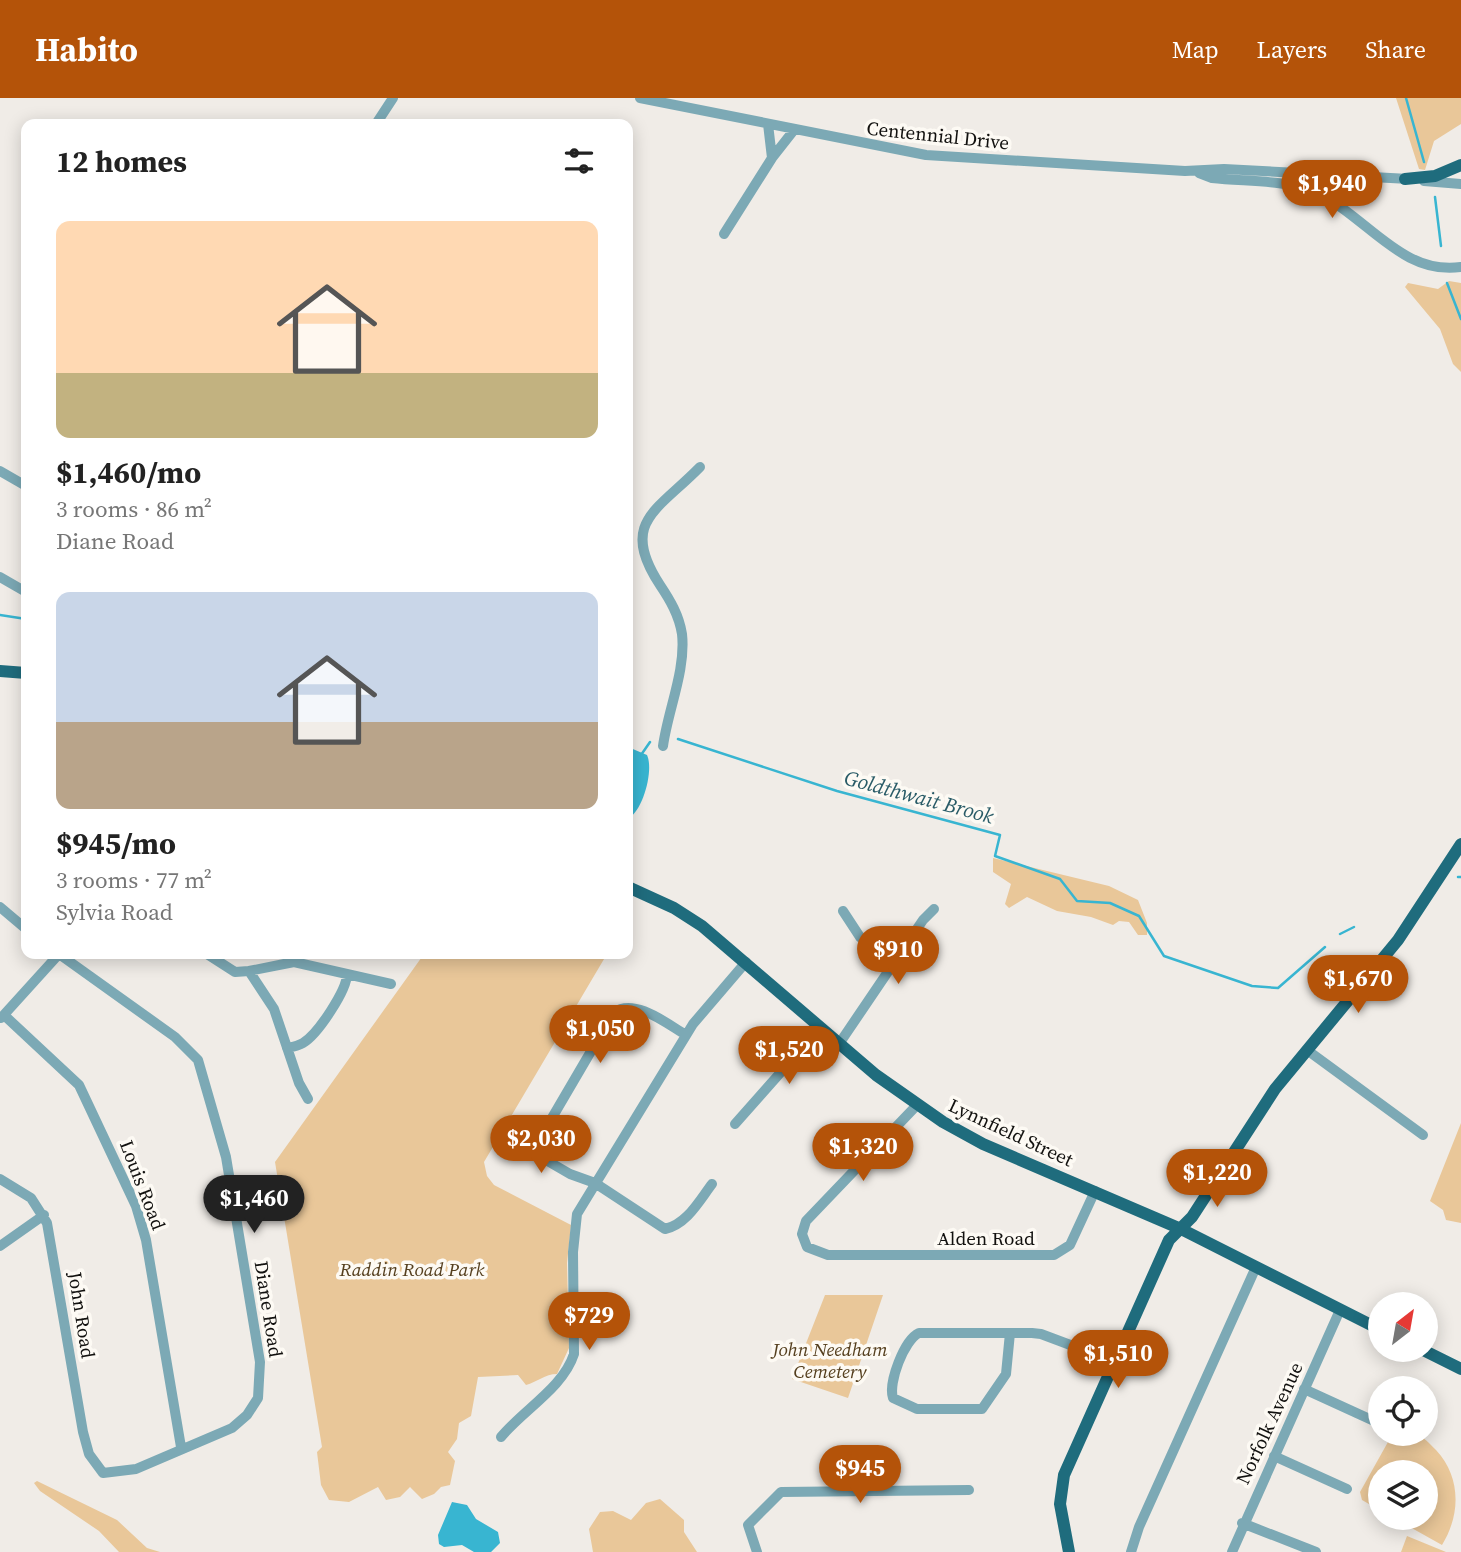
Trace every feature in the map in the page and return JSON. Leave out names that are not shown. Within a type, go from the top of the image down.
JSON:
[{"type":"main road","points":[[1405,179],[1435,176],[1461,165]]},
{"type":"main road","points":[[0,671],[21,673]]},
{"type":"main road","points":[[1069,1552],[1060,1504],[1062,1482],[1113,1361],[1169,1240],[1192,1217],[1268,1098],[1398,940],[1461,844]]},
{"type":"main road","name":"Lynnfield Street","points":[[633,889],[687,916],[916,1105],[983,1144],[1181,1229],[1368,1324]]},
{"type":"main road","points":[[1438,1357],[1461,1368]]},
{"type":"street","points":[[379,119],[393,98]]},
{"type":"street","name":"Centennial Drive","points":[[640,98],[926,155],[1195,172],[1224,169],[1461,184]]},
{"type":"street","points":[[768,124],[772,158]]},
{"type":"street","points":[[724,234],[772,158],[794,130]]},
{"type":"street","name":"Centennial Drive","points":[[1195,172],[1212,178],[1303,188],[1327,198],[1409,258],[1441,267],[1461,267]]},
{"type":"street","points":[[663,746],[681,661],[681,634],[670,598],[645,559],[641,532],[648,519],[700,467]]},
{"type":"street","points":[[0,471],[21,483]]},
{"type":"street","points":[[0,577],[21,589]]},
{"type":"street","points":[[0,907],[21,925]]},
{"type":"street","points":[[839,1044],[923,920],[934,909]]},
{"type":"street","points":[[843,911],[859,937],[894,964]]},
{"type":"street","points":[[2,1017],[54,959]]},
{"type":"street","name":"Diane Road","points":[[66,959],[153,1020],[194,1053],[218,1123],[257,1343],[261,1388],[253,1407],[240,1422],[224,1432],[181,1447],[136,1469],[103,1473]]},
{"type":"street","points":[[215,959],[235,972],[286,962],[391,984]]},
{"type":"street","points":[[501,1437],[559,1380],[571,1364],[574,1354],[574,1226],[577,1214],[686,1035],[709,1002],[746,962]]},
{"type":"street","points":[[249,971],[274,1009],[308,1099]]},
{"type":"street","points":[[287,1048],[299,1045],[309,1037],[342,993],[347,974]]},
{"type":"street","points":[[532,1152],[614,1012],[625,1006],[637,1009],[686,1035]]},
{"type":"street","name":"Louis Road","points":[[2,1017],[79,1085],[136,1206],[146,1240],[181,1447]]},
{"type":"street","points":[[735,1124],[820,1028]]},
{"type":"street","points":[[1307,1050],[1423,1135]]},
{"type":"street","name":"Alden Road","points":[[916,1105],[803,1227],[803,1241],[807,1247],[818,1253],[840,1255],[1055,1255],[1070,1245],[1095,1191]]},
{"type":"street","points":[[500,1134],[570,1174],[595,1183],[665,1228],[676,1225],[687,1216],[712,1184]]},
{"type":"street","name":"John Road","points":[[0,1179],[31,1198],[44,1215],[54,1249],[83,1432],[89,1454],[103,1473]]},
{"type":"street","points":[[0,1246],[44,1215]]},
{"type":"street","points":[[1131,1552],[1139,1527],[1256,1267]]},
{"type":"street","name":"Norfolk Avenue","points":[[1232,1552],[1242,1524],[1340,1310]]},
{"type":"street","points":[[1010,1334],[1006,1374],[982,1409],[917,1409],[903,1405],[893,1398],[891,1386],[914,1335],[1010,1334],[1041,1334],[1113,1361]]},
{"type":"street","points":[[1304,1389],[1368,1417]]},
{"type":"street","points":[[1274,1456],[1347,1489]]},
{"type":"street","points":[[757,1552],[748,1525],[782,1492],[969,1490]]},
{"type":"street","points":[[1242,1524],[1316,1552]]},
{"type":"green space","points":[[1396,98],[1461,98],[1461,124],[1434,141],[1425,170],[1419,169]]},
{"type":"green space","points":[[1449,281],[1461,283],[1461,372],[1453,364],[1440,329],[1405,287],[1408,283],[1438,289]]},
{"type":"green space","points":[[993,858],[1109,886],[1138,900],[1147,923],[1147,935],[1138,935],[1129,922],[1119,921],[1113,925],[1091,917],[1057,911],[1027,897],[1009,908],[1005,904],[1011,884],[993,872]]},
{"type":"green space","name":"Raddin Road Park","points":[[420,959],[604,959],[484,1162],[487,1176],[494,1185],[571,1225],[567,1263],[569,1348],[557,1374],[526,1385],[518,1375],[478,1377],[471,1416],[459,1423],[457,1439],[448,1452],[455,1461],[450,1485],[441,1487],[434,1494],[422,1499],[410,1487],[400,1497],[386,1500],[378,1487],[349,1502],[329,1500],[321,1485],[317,1452],[322,1447],[275,1162]]},
{"type":"green space","points":[[1461,1123],[1461,1223],[1446,1220],[1443,1210],[1430,1201]]},
{"type":"green space","name":"John Needham Cemetery","points":[[825,1295],[883,1295],[848,1398],[792,1379]]},
{"type":"green space","points":[[1386,1446],[1432,1446],[1436,1450],[1450,1472],[1456,1496],[1453,1521],[1442,1545],[1415,1530],[1438,1530],[1438,1460],[1378,1460]]},
{"type":"green space","points":[[1368,1478],[1368,1503],[1362,1500],[1360,1492]]},
{"type":"green space","points":[[37,1481],[117,1520],[147,1548],[160,1552],[119,1552],[99,1531],[40,1491],[34,1483]]},
{"type":"green space","points":[[660,1499],[684,1520],[684,1532],[697,1552],[593,1552],[589,1529],[600,1512],[613,1511],[631,1520],[646,1503]]},
{"type":"green space","points":[[1407,1536],[1446,1552],[1401,1552]]},
{"type":"water","points":[[633,749],[647,755],[649,762],[643,799],[634,814]]},
{"type":"water","points":[[452,1502],[467,1505],[476,1519],[498,1532],[500,1543],[491,1552],[474,1552],[462,1545],[444,1547],[439,1544],[438,1535]]},
{"type":"waterway","points":[[1406,98],[1424,162]]},
{"type":"waterway","points":[[1435,197],[1441,246]]},
{"type":"waterway","points":[[1447,283],[1461,319]]},
{"type":"waterway","name":"Goldthwait Brook","points":[[0,615],[21,618]]},
{"type":"waterway","name":"Goldthwait Brook","points":[[678,739],[837,791],[1000,835],[995,856],[1060,879],[1077,901],[1110,903],[1139,916],[1164,956],[1252,986],[1278,988],[1325,947]]},
{"type":"waterway","name":"Goldthwait Brook","points":[[641,755],[650,742]]},
{"type":"waterway","name":"Goldthwait Brook","points":[[1340,934],[1354,927]]}]
